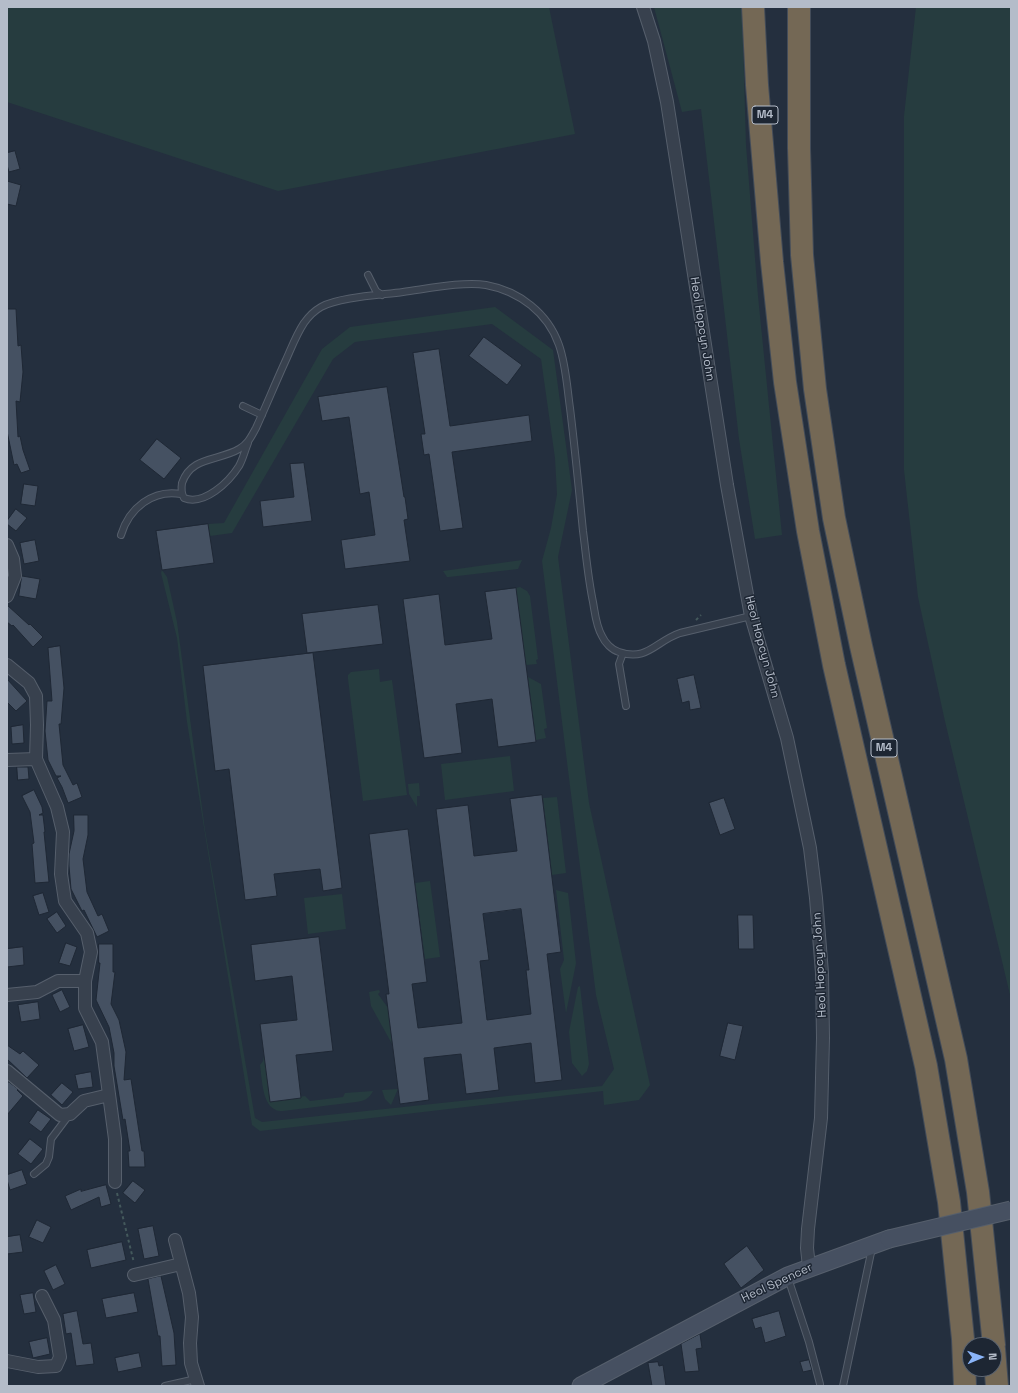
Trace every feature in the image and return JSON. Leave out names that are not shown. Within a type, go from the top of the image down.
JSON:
[{"type":"highway","points":[[753,7],[769,222]]},
{"type":"highway","name":"M4","points":[[768,7],[765,104],[769,222],[785,382],[808,531],[834,665],[926,1066],[949,1202],[963,1339],[965,1386]]},
{"type":"highway","name":"M4","points":[[799,7],[799,148],[802,255],[815,389],[834,518],[861,646],[956,1059],[978,1192],[993,1337]]},
{"type":"highway","points":[[799,148],[811,7]]},
{"type":"street","name":"Heol Hopcyn John","points":[[643,7],[654,41],[667,102],[725,477],[751,616],[787,738],[810,848],[822,973],[823,1038],[821,1118],[808,1229],[807,1248],[809,1267]]},
{"type":"street","points":[[7,545],[13,559],[16,576],[7,596]]},
{"type":"street","points":[[7,666],[29,683],[36,696],[36,759],[57,807],[63,832],[61,874],[65,901],[87,933],[91,952],[85,981],[85,1008],[102,1042],[115,1139],[115,1182]]},
{"type":"street","points":[[7,760],[36,759]]},
{"type":"street","points":[[7,995],[37,992],[58,981],[85,981]]},
{"type":"street","points":[[7,1071],[60,1115],[70,1114],[84,1101],[109,1095]]},
{"type":"street","name":"Heol Spencer","points":[[581,1386],[788,1276],[809,1267],[889,1240],[1011,1210]]},
{"type":"street","points":[[175,1240],[189,1293],[192,1317],[190,1343],[191,1363],[197,1383]]},
{"type":"street","points":[[134,1269],[181,1264]]},
{"type":"street","points":[[7,1361],[38,1367],[56,1366],[60,1357],[54,1320],[42,1296]]},
{"type":"lane","points":[[368,275],[376,290],[382,295]]},
{"type":"lane","points":[[121,535],[124,525],[131,514],[142,503],[165,493],[181,494],[184,498],[195,500],[206,496],[232,476],[262,415],[298,333],[311,314],[332,302],[439,287],[484,284],[512,292],[526,301],[539,312],[559,345],[564,367],[591,593],[602,636],[608,644],[615,651],[623,654],[630,655],[645,653],[672,636],[680,633],[751,616]]},
{"type":"lane","points":[[243,406],[262,415]]},
{"type":"lane","points":[[181,494],[181,488],[184,480],[195,466],[205,460],[226,455],[248,443]]},
{"type":"lane","points":[[623,654],[619,664],[626,706]]},
{"type":"lane","points":[[34,1174],[46,1164],[49,1157],[51,1138],[70,1114]]},
{"type":"lane","points":[[843,1386],[872,1245]]},
{"type":"lane","points":[[788,1276],[809,1342],[820,1384]]},
{"type":"lane","points":[[166,1386],[197,1383]]},
{"type":"path","points":[[694,622],[701,615]]},
{"type":"path","points":[[115,1182],[134,1269]]},
{"type":"green space","points":[[7,7],[549,7],[575,134],[278,191],[7,102]]},
{"type":"green space","points":[[654,7],[742,7],[746,145],[758,296],[782,535],[755,539],[739,439],[701,109],[682,112]]},
{"type":"green space","points":[[916,7],[1011,7],[1011,999],[944,717],[918,597],[904,470],[904,116]]},
{"type":"green space","points":[[495,307],[553,350],[572,490],[558,557],[589,803],[650,1085],[639,1100],[604,1105],[603,1091],[260,1131],[252,1125],[187,722],[177,638],[161,573],[162,570],[167,577],[177,622],[205,830],[255,1118],[262,1122],[602,1086],[614,1069],[596,995],[542,561],[551,528],[557,494],[555,458],[541,359],[492,324],[355,342],[333,359],[232,533],[210,536],[208,524],[224,523],[322,349],[350,327]]},
{"type":"green space","points":[[522,560],[518,569],[449,577],[447,577],[443,571]]},
{"type":"green space","points":[[520,587],[527,591],[530,596],[538,659],[536,660],[537,664],[526,665],[516,588]]},
{"type":"green space","points":[[379,669],[380,682],[392,680],[407,795],[363,801],[348,675],[351,672]]},
{"type":"green space","points":[[528,677],[541,684],[547,728],[544,729],[546,738],[536,740]]},
{"type":"green space","points":[[510,756],[514,791],[445,800],[441,764]]},
{"type":"green space","points":[[419,783],[420,796],[417,796],[417,807],[409,794],[408,784]]},
{"type":"green space","points":[[557,797],[566,873],[552,875],[543,798]]},
{"type":"green space","points":[[430,881],[440,957],[425,959],[415,883]]},
{"type":"green space","points":[[556,890],[568,893],[576,963],[566,1013],[560,969],[564,960]]},
{"type":"green space","points":[[342,894],[346,929],[308,934],[304,898]]},
{"type":"green space","points":[[580,986],[589,1064],[587,1071],[582,1076],[572,1063],[569,1032],[578,987]]},
{"type":"green space","points":[[379,990],[380,992],[378,994],[388,1008],[392,1044],[371,1006],[369,992]]},
{"type":"green space","points":[[266,1042],[273,1101],[305,1096],[310,1101],[343,1097],[345,1093],[373,1091],[368,1098],[359,1102],[283,1111],[275,1110],[267,1101],[262,1083],[260,1065],[263,1061]]},
{"type":"green space","points":[[398,1089],[391,1105],[385,1099],[382,1090]]},
{"type":"building","points":[[15,151],[20,169],[9,172],[7,165],[7,153]]},
{"type":"building","points":[[7,181],[21,185],[16,206],[7,204]]},
{"type":"building","points":[[7,309],[16,309],[18,346],[21,345],[23,372],[20,402],[16,401],[18,437],[20,436],[30,470],[21,473],[17,464],[14,465],[7,431]]},
{"type":"building","points":[[484,337],[522,365],[507,385],[469,356]]},
{"type":"building","points":[[439,349],[450,426],[529,415],[532,441],[452,452],[463,528],[440,531],[429,454],[424,455],[421,434],[425,434],[413,353]]},
{"type":"building","points":[[387,387],[408,519],[404,520],[410,561],[345,569],[341,540],[375,535],[369,492],[360,494],[349,417],[322,421],[318,397]]},
{"type":"building","points":[[157,439],[181,458],[164,479],[140,460]]},
{"type":"building","points":[[304,463],[312,521],[263,527],[260,501],[294,497],[290,464]]},
{"type":"building","points":[[24,484],[38,486],[35,506],[21,504]]},
{"type":"building","points":[[16,509],[27,518],[16,531],[7,524],[7,521]]},
{"type":"building","points":[[208,524],[214,563],[162,570],[156,531]]},
{"type":"building","points":[[35,540],[39,561],[24,564],[20,543]]},
{"type":"building","points":[[22,576],[40,579],[36,599],[19,596]]},
{"type":"building","points":[[516,588],[536,742],[498,747],[492,699],[456,704],[462,753],[424,758],[403,599],[439,594],[445,645],[492,639],[485,592]]},
{"type":"building","points":[[7,605],[43,637],[33,647],[13,625],[12,626],[7,622]]},
{"type":"building","points":[[378,605],[383,644],[307,653],[302,614]]},
{"type":"building","points":[[60,646],[64,688],[61,724],[59,724],[63,765],[73,785],[77,783],[82,797],[68,803],[57,778],[61,776],[56,776],[48,760],[45,731],[47,701],[52,701],[48,648]]},
{"type":"building","points":[[313,653],[342,888],[323,891],[320,869],[274,874],[277,896],[245,900],[229,769],[215,771],[203,666]]},
{"type":"building","points":[[694,675],[701,708],[690,710],[689,701],[682,703],[677,679]]},
{"type":"building","points":[[7,679],[27,701],[16,711],[7,702]]},
{"type":"building","points":[[23,725],[24,743],[12,744],[11,727]]},
{"type":"building","points":[[17,767],[28,767],[29,779],[18,780]]},
{"type":"building","points":[[34,790],[42,807],[43,813],[39,815],[43,815],[49,882],[35,883],[32,844],[34,843],[30,812],[22,796]]},
{"type":"building","points":[[542,795],[561,952],[547,954],[562,1080],[535,1083],[531,1043],[494,1048],[499,1090],[466,1094],[461,1054],[424,1058],[429,1100],[400,1104],[386,994],[389,994],[369,834],[408,829],[427,982],[412,984],[418,1028],[462,1023],[436,809],[468,805],[474,856],[517,851],[510,799]],"holes":[[[521,909],[529,970],[526,970],[531,1014],[487,1020],[480,961],[489,960],[483,914]]]},
{"type":"building","points":[[724,798],[735,829],[720,835],[709,803]]},
{"type":"building","points":[[74,815],[88,815],[88,835],[83,859],[87,892],[98,916],[102,914],[109,931],[97,937],[84,910],[82,911],[71,889],[69,854],[74,831]]},
{"type":"building","points":[[43,893],[49,912],[39,915],[33,896]]},
{"type":"building","points":[[57,912],[66,926],[57,933],[47,919]]},
{"type":"building","points":[[738,915],[753,915],[754,949],[739,949]]},
{"type":"building","points":[[319,937],[333,1051],[296,1055],[301,1098],[270,1102],[260,1024],[297,1020],[292,976],[255,981],[251,945]]},
{"type":"building","points":[[66,943],[77,947],[70,966],[59,963]]},
{"type":"building","points":[[99,944],[113,944],[113,972],[115,972],[111,1004],[119,1020],[126,1052],[124,1080],[131,1079],[142,1151],[144,1151],[145,1167],[129,1167],[128,1151],[130,1151],[125,1119],[123,1120],[109,1027],[96,1000],[100,963]]},
{"type":"building","points":[[23,947],[24,965],[7,967],[7,949]]},
{"type":"building","points":[[62,990],[70,1007],[60,1012],[52,995]]},
{"type":"building","points":[[38,1002],[40,1019],[21,1022],[18,1005]]},
{"type":"building","points":[[728,1023],[743,1026],[735,1060],[720,1056]]},
{"type":"building","points":[[83,1025],[89,1047],[74,1051],[68,1029]]},
{"type":"building","points":[[7,1045],[20,1054],[23,1051],[39,1065],[27,1078],[7,1059]]},
{"type":"building","points":[[91,1072],[93,1087],[78,1089],[75,1075]]},
{"type":"building","points":[[7,1082],[18,1089],[17,1090],[23,1096],[7,1115]]},
{"type":"building","points":[[62,1083],[73,1092],[62,1105],[51,1095]]},
{"type":"building","points":[[38,1110],[51,1119],[41,1132],[29,1123]]},
{"type":"building","points":[[30,1139],[43,1149],[31,1164],[18,1154]]},
{"type":"building","points":[[22,1170],[27,1184],[10,1190],[7,1175]]},
{"type":"building","points":[[133,1181],[145,1190],[135,1203],[123,1193]]},
{"type":"building","points":[[106,1185],[111,1204],[101,1207],[99,1197],[71,1210],[65,1196],[81,1189],[81,1191]]},
{"type":"building","points":[[37,1220],[51,1227],[43,1243],[29,1237]]},
{"type":"building","points":[[153,1226],[159,1256],[144,1259],[138,1229]]},
{"type":"building","points":[[20,1235],[23,1252],[7,1254],[7,1237]]},
{"type":"building","points":[[122,1242],[126,1260],[91,1268],[87,1250]]},
{"type":"building","points":[[747,1246],[764,1270],[741,1288],[724,1264]]},
{"type":"building","points":[[56,1265],[65,1284],[53,1290],[44,1271]]},
{"type":"building","points":[[161,1276],[174,1333],[176,1365],[162,1366],[160,1336],[158,1336],[148,1279]]},
{"type":"building","points":[[33,1293],[36,1312],[24,1314],[20,1295]]},
{"type":"building","points":[[134,1293],[138,1312],[106,1318],[102,1299]]},
{"type":"building","points":[[77,1311],[83,1344],[91,1343],[94,1364],[76,1366],[71,1333],[66,1334],[63,1314]]},
{"type":"building","points":[[779,1311],[786,1336],[765,1343],[761,1327],[755,1329],[752,1319]]},
{"type":"building","points":[[700,1334],[702,1348],[696,1349],[699,1371],[685,1372],[681,1344]]},
{"type":"building","points":[[47,1338],[50,1354],[33,1358],[29,1342]]},
{"type":"building","points":[[139,1353],[142,1367],[118,1372],[115,1358]]},
{"type":"building","points":[[809,1360],[812,1370],[803,1372],[800,1362]]},
{"type":"building","points":[[658,1362],[659,1366],[663,1365],[666,1386],[652,1386],[648,1363]]}]
